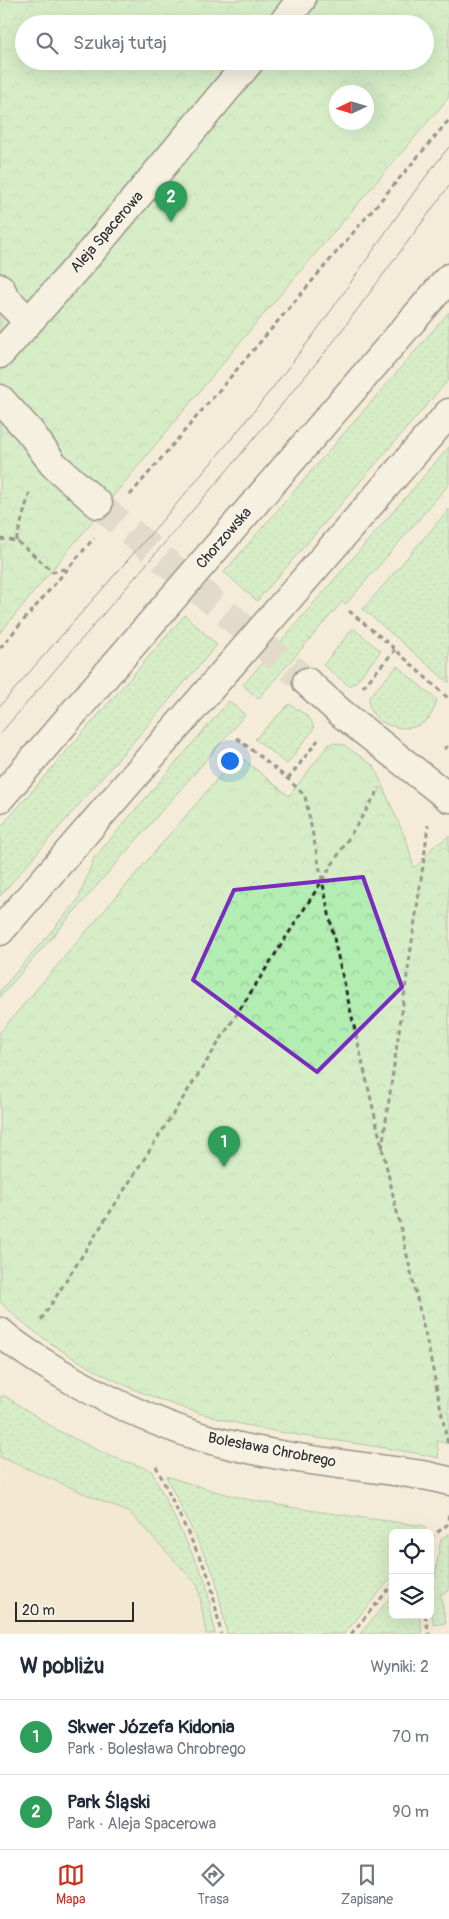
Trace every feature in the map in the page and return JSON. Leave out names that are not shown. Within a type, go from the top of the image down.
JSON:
[{"type":"main road","points":[[289,15],[301,0]]},
{"type":"main road","name":"Aleja Spacerowa","points":[[0,354],[28,320],[90,253],[242,70]]},
{"type":"main road","name":"Chorzowska","points":[[0,798],[449,278]]},
{"type":"main road","points":[[0,288],[6,299],[28,320]]},
{"type":"main road","points":[[0,399],[31,433],[53,464],[98,504]]},
{"type":"main road","points":[[0,931],[449,412]]},
{"type":"main road","points":[[307,682],[341,713],[440,791]]},
{"type":"main road","name":"Bolesława Chrobrego","points":[[0,1332],[46,1365],[102,1397],[156,1422],[219,1442],[286,1455],[428,1476],[449,1481]]},
{"type":"path","points":[[126,499],[449,120]]},
{"type":"path","points":[[16,542],[30,489]]},
{"type":"path","points":[[0,648],[94,537]]},
{"type":"path","points":[[0,539],[16,542],[53,572],[68,568]]},
{"type":"path","points":[[349,611],[396,650],[449,699]]},
{"type":"path","points":[[362,689],[396,650]]},
{"type":"path","points":[[237,738],[288,779],[305,796],[322,880],[382,1151],[430,1355],[449,1448]]},
{"type":"path","points":[[288,779],[320,738]]},
{"type":"path","points":[[39,1325],[398,757]]},
{"type":"path","points":[[382,1151],[424,859],[440,791]]},
{"type":"path","points":[[156,1466],[210,1579],[221,1634]]},
{"type":"path","points":[[434,1535],[447,1524],[449,1514]]},
{"type":"path","points":[[352,1634],[389,1589]]},
{"type":"path","points":[[426,1619],[429,1634]]},
{"type":"highlighted area","points":[[363,877],[402,987],[317,1072],[193,980],[234,890]]},
{"type":"shaded area","points":[[0,1457],[130,1513],[198,1585],[206,1634],[0,1634]]},
{"type":"green space","points":[[0,0],[449,0],[449,97],[257,322],[0,633]]},
{"type":"green space","points":[[449,312],[449,379],[257,601],[224,572]]},
{"type":"green space","points":[[449,447],[449,484],[346,604],[342,602],[258,699],[243,685]]},
{"type":"green space","points":[[449,509],[449,683],[363,609]]},
{"type":"green space","points":[[185,615],[217,645],[0,896],[0,828]]},
{"type":"green space","points":[[353,628],[381,651],[355,683],[349,686],[323,665]]},
{"type":"green space","points":[[397,666],[437,700],[430,717],[420,725],[404,728],[387,725],[374,716],[370,709],[369,697]]},
{"type":"green space","points":[[229,701],[245,715],[0,997],[0,991],[78,900],[94,858]]},
{"type":"green space","points":[[289,704],[309,718],[312,722],[313,730],[287,764],[255,739]]},
{"type":"green space","points":[[329,744],[344,745],[374,766],[407,842],[414,868],[433,847],[449,836],[449,1444],[437,1441],[439,1458],[274,1431],[200,1413],[163,1401],[93,1369],[60,1350],[0,1302],[0,1032],[238,755],[289,796]]},
{"type":"green space","points":[[5,1396],[59,1431],[110,1456],[151,1470],[206,1582],[215,1634],[206,1634],[198,1585],[130,1513],[0,1457],[0,1397]]},
{"type":"green space","points":[[166,1476],[251,1500],[424,1526],[425,1529],[389,1529],[389,1581],[344,1634],[227,1634],[215,1577]]},
{"type":"green space","points":[[449,1533],[449,1591],[440,1594],[446,1623],[434,1625],[434,1582],[441,1539]]},
{"type":"green space","points":[[389,1599],[389,1619],[420,1619],[422,1634],[360,1634]]},
{"type":"tunnel","points":[[98,504],[307,682]]},
{"type":"tram line","points":[[0,706],[239,430],[314,334],[449,147]]},
{"type":"tram line","points":[[0,734],[236,460],[331,345],[449,186]]},
{"type":"place","name":"Park Śląski","points":[[171,222]]},
{"type":"place","name":"Skwer Józefa Kidonia","points":[[224,1167]]}]
